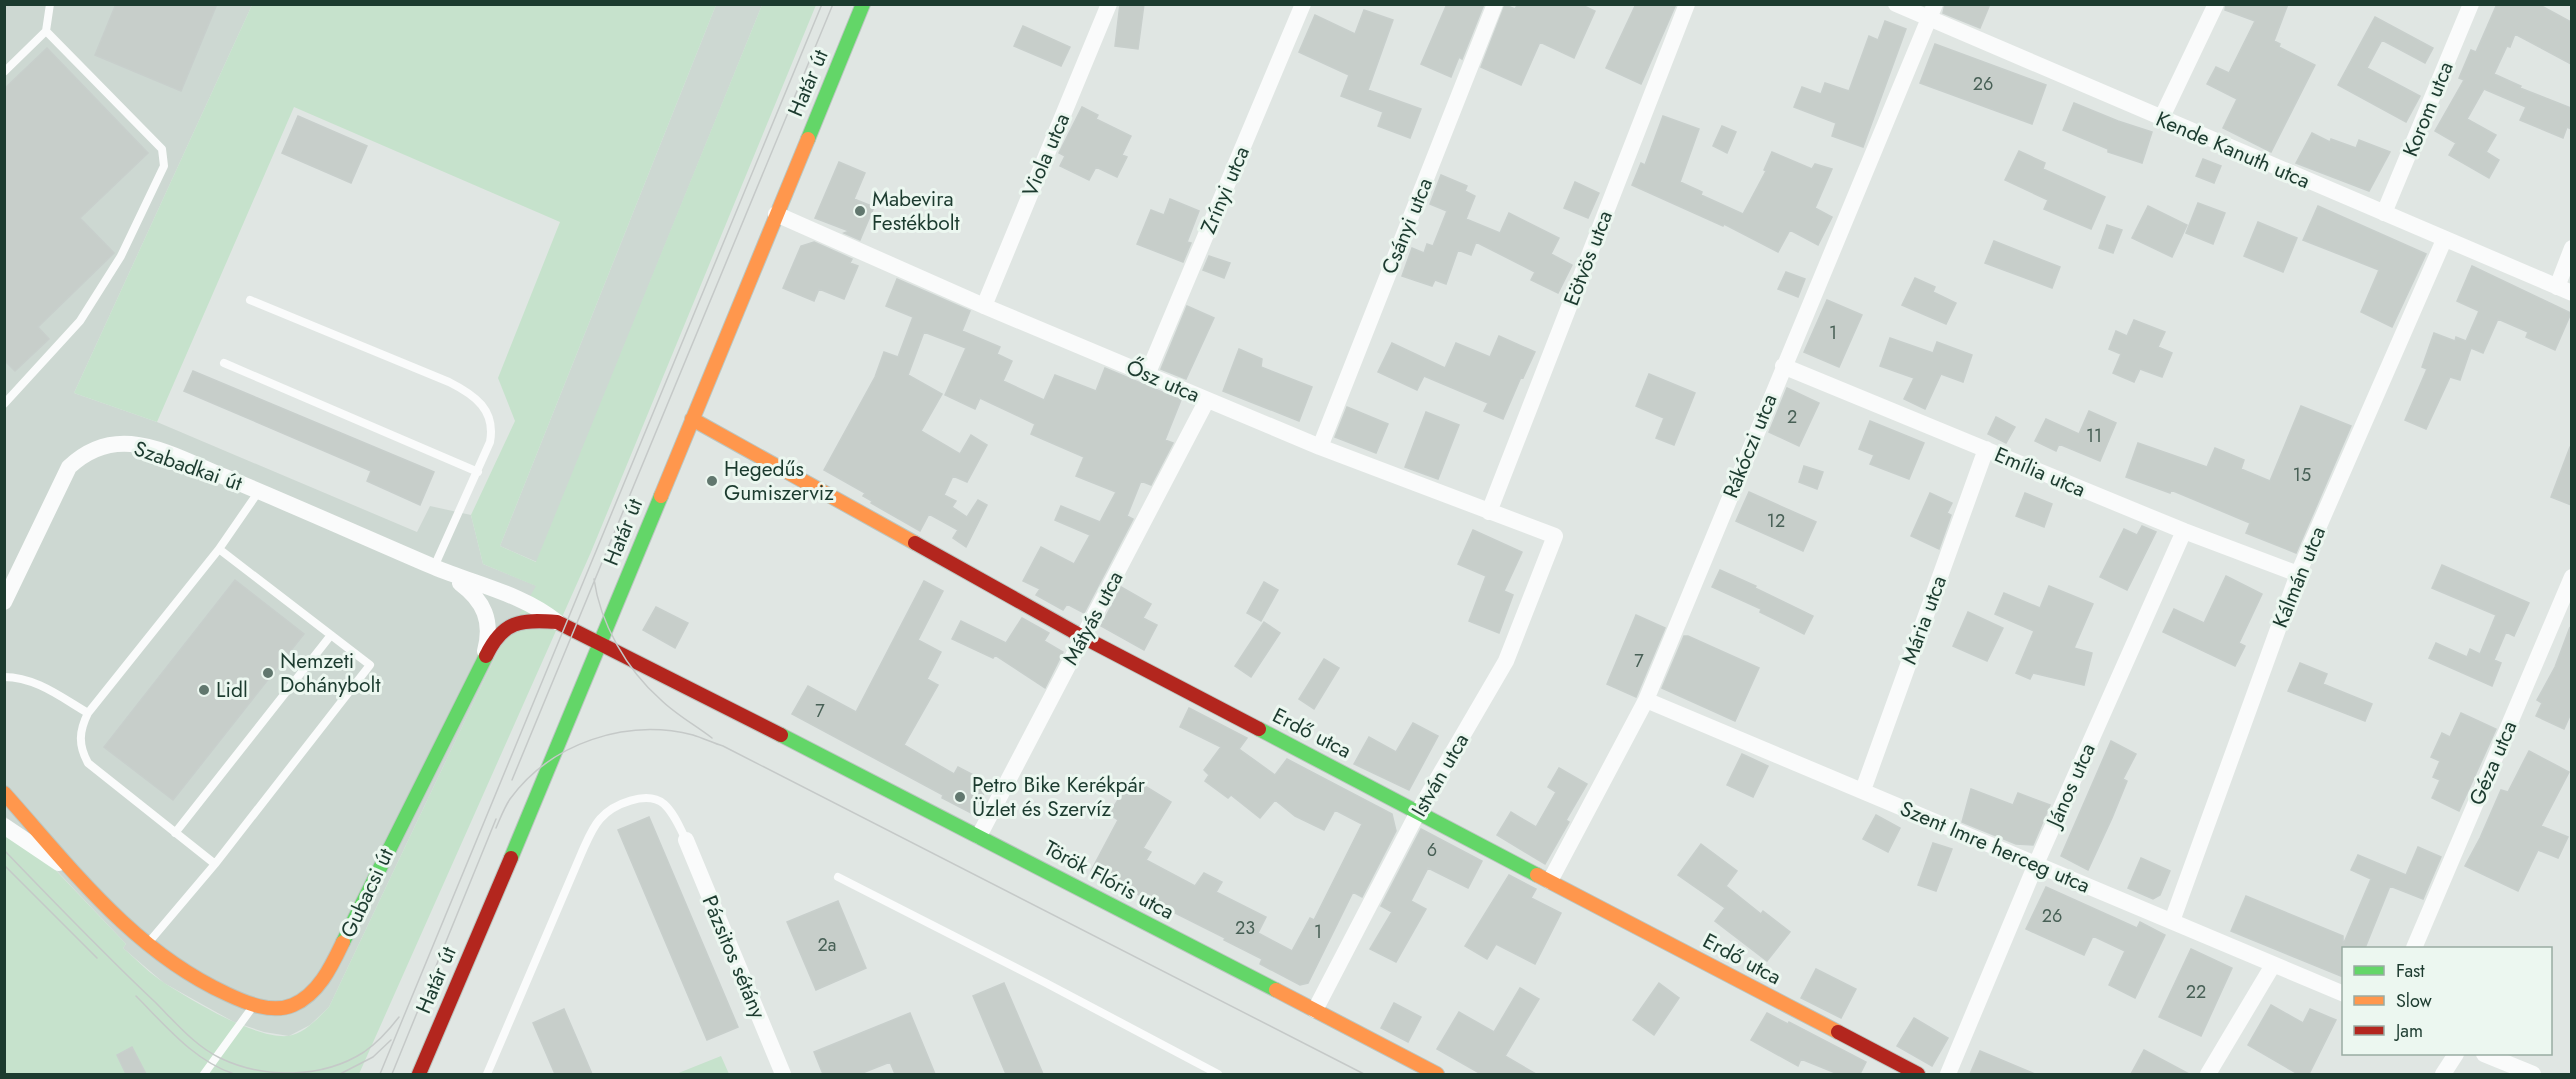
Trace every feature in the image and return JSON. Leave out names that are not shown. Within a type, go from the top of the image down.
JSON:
[{"type":"street","name":"Határ út","points":[[419,1074],[600,645],[863,4]]},
{"type":"street","name":"Viola utca","points":[[984,306],[1109,4]]},
{"type":"street","name":"Zrínyi utca","points":[[1147,375],[1303,4]]},
{"type":"street","name":"Csányi utca","points":[[1320,447],[1495,4]]},
{"type":"street","name":"Eötvös utca","points":[[1489,512],[1687,4]]},
{"type":"street","name":"Kende Kanuth utca","points":[[1896,4],[1932,11],[2161,119],[2564,290]]},
{"type":"street","points":[[2161,119],[2216,4]]},
{"type":"street","name":"Korom utca","points":[[2384,213],[2471,4]]},
{"type":"street","name":"Rákóczi utca","points":[[1550,881],[1646,700],[1932,11]]},
{"type":"street","name":"Ősz utca","points":[[776,214],[984,306],[1320,447],[1555,536]]},
{"type":"street","name":"Kálmán utca","points":[[2172,921],[2298,574],[2444,240]]},
{"type":"street","points":[[2564,290],[2571,248]]},
{"type":"street","name":"Emília utca","points":[[1783,366],[2184,531],[2298,574]]},
{"type":"street","name":"Mátyás utca","points":[[979,836],[1207,400]]},
{"type":"street","name":"Erdő utca","points":[[692,419],[1083,637],[1918,1074]]},
{"type":"street","name":"Szabadkai út","points":[[4,602],[69,467],[88,452],[115,444],[143,446],[259,491],[440,569],[541,608],[557,622]]},
{"type":"street","name":"Mária utca","points":[[1863,790],[1986,449]]},
{"type":"street","name":"János utca","points":[[1948,1074],[2036,864],[2184,531]]},
{"type":"street","name":"István utca","points":[[1315,1010],[1418,812],[1506,661],[1555,536]]},
{"type":"street","name":"Szabadkai út","points":[[440,569],[477,596],[482,605],[488,627],[483,658]]},
{"type":"street","name":"Géza utca","points":[[2414,947],[2571,577]]},
{"type":"street","name":"Gubacsi út","points":[[4,793],[74,873],[147,945],[197,980],[254,1005],[284,1008],[303,1000],[330,969],[494,639],[506,626],[523,621],[557,622],[600,645]]},
{"type":"street","name":"Török Flóris utca","points":[[600,645],[979,836],[1437,1074]]},
{"type":"street","name":"Szent Imre herceg utca","points":[[1646,700],[2342,994]]},
{"type":"street","name":"Gubacsi út","points":[[4,826],[74,873]]},
{"type":"street","name":"Pázsitos sétány","points":[[686,840],[783,1074]]},
{"type":"street","points":[[2208,1074],[2273,965]]},
{"type":"street","points":[[2443,1074],[2455,1055]]},
{"type":"street","points":[[2489,1055],[2533,1074]]},
{"type":"lane","points":[[4,72],[46,31],[50,4]]},
{"type":"lane","points":[[4,404],[80,321],[121,256],[164,166],[162,149],[46,31]]},
{"type":"lane","points":[[249,300],[448,382],[476,398],[485,408],[492,430],[490,442],[440,569]]},
{"type":"lane","points":[[224,363],[478,472]]},
{"type":"lane","points":[[215,864],[88,763],[81,746],[81,728],[88,713],[219,549],[259,491]]},
{"type":"lane","points":[[147,945],[215,864],[370,665],[219,549]]},
{"type":"lane","points":[[175,833],[331,635]]},
{"type":"lane","points":[[4,676],[34,681],[88,713]]},
{"type":"lane","points":[[487,1074],[582,852],[600,819],[629,802],[652,799],[662,802],[669,810],[686,840]]},
{"type":"lane","points":[[838,877],[1218,1074]]},
{"type":"lane","points":[[204,1074],[254,1005]]},
{"type":"shaded area","points":[[5,5],[252,5],[74,393],[157,422],[417,532],[430,506],[471,515],[483,564],[537,586],[500,647],[329,1007],[310,1025],[289,1036],[264,1032],[234,1022],[164,983],[123,948],[126,944],[5,816]]},
{"type":"shaded area","points":[[716,5],[762,5],[537,562],[500,546]]},
{"type":"green space","points":[[252,5],[716,5],[500,546],[536,562],[762,5],[816,5],[591,552],[359,1074],[5,1074],[4,816],[126,944],[123,948],[160,980],[225,1018],[259,1032],[294,1035],[310,1025],[329,1007],[500,647],[536,586],[483,564],[471,515],[515,421],[498,378],[560,222],[294,107],[157,422],[74,393]]},
{"type":"green space","points":[[721,1056],[729,1074],[676,1074]]},
{"type":"building","points":[[116,4],[217,4],[181,91],[95,55]]},
{"type":"building","points":[[1120,4],[1144,4],[1138,49],[1115,46]]},
{"type":"building","points":[[1447,4],[1484,4],[1462,59],[1459,57],[1451,77],[1421,64]]},
{"type":"building","points":[[1518,4],[1580,4],[1595,11],[1574,58],[1540,42],[1521,85],[1481,67],[1505,5],[1515,9]]},
{"type":"building","points":[[1636,4],[1676,4],[1641,84],[1606,68]]},
{"type":"building","points":[[1945,4],[1990,4],[1980,28],[1943,13]]},
{"type":"building","points":[[2226,4],[2288,4],[2274,41],[2280,44],[2279,47],[2315,65],[2271,152],[2223,128],[2237,99],[2207,84],[2216,67],[2229,73],[2255,21],[2225,10]]},
{"type":"building","points":[[2497,4],[2538,4],[2571,22],[2571,64],[2515,34],[2494,74],[2521,86],[2520,88],[2571,108],[2571,129],[2567,127],[2563,138],[2520,120],[2526,107],[2484,89],[2467,119],[2496,135],[2486,152],[2499,160],[2489,178],[2449,155],[2456,143],[2435,131],[2464,80],[2459,78],[2471,50],[2476,52]]},
{"type":"building","points":[[1364,10],[1393,20],[1368,90],[1421,109],[1410,138],[1378,126],[1383,112],[1341,96],[1349,75],[1299,52],[1315,15],[1355,34]]},
{"type":"building","points":[[2375,17],[2433,48],[2425,63],[2382,40],[2367,68],[2420,96],[2406,122],[2338,85]]},
{"type":"building","points":[[1885,21],[1906,29],[1863,147],[1832,136],[1836,123],[1794,107],[1802,87],[1821,94],[1825,83],[1849,91],[1869,36],[1878,40]]},
{"type":"building","points":[[1023,26],[1070,47],[1061,66],[1014,46]]},
{"type":"building","points":[[1935,44],[2046,85],[2032,124],[1920,83]]},
{"type":"building","points":[[47,48],[148,153],[80,218],[114,253],[38,327],[49,339],[15,371],[4,360],[4,89]]},
{"type":"building","points":[[2074,103],[2152,132],[2142,163],[2108,152],[2108,149],[2063,130]]},
{"type":"building","points":[[1082,107],[1098,115],[1096,119],[1131,136],[1122,155],[1127,157],[1117,177],[1096,167],[1089,180],[1060,166],[1065,156],[1059,153]]},
{"type":"building","points":[[298,116],[367,146],[351,183],[282,153]]},
{"type":"building","points":[[1663,116],[1699,129],[1680,182],[1702,192],[1701,195],[1743,214],[1766,171],[1764,170],[1772,152],[1812,169],[1815,164],[1832,169],[1815,208],[1832,217],[1818,245],[1790,230],[1778,252],[1724,224],[1723,226],[1632,185],[1641,163],[1645,165]]},
{"type":"building","points":[[1722,126],[1736,132],[1727,153],[1713,146]]},
{"type":"building","points":[[2312,133],[2330,142],[2331,139],[2356,148],[2359,140],[2390,152],[2369,191],[2296,163]]},
{"type":"building","points":[[2019,151],[2045,163],[2043,169],[2105,197],[2091,229],[2044,209],[2048,200],[2005,180]]},
{"type":"building","points":[[2203,159],[2221,166],[2214,183],[2196,176]]},
{"type":"building","points":[[839,162],[865,173],[854,199],[874,207],[860,240],[844,233],[849,231],[815,218]]},
{"type":"building","points":[[1441,175],[1467,186],[1465,191],[1475,196],[1466,219],[1500,233],[1509,213],[1559,238],[1551,254],[1572,265],[1558,293],[1531,280],[1535,272],[1476,242],[1471,255],[1458,250],[1446,284],[1435,280],[1432,286],[1402,276],[1412,248],[1424,253],[1427,244],[1433,246],[1447,211],[1430,204]]},
{"type":"building","points":[[1575,182],[1599,193],[1588,218],[1564,208]]},
{"type":"building","points":[[1170,199],[1199,211],[1187,242],[1191,243],[1183,262],[1137,244],[1151,210],[1164,215]]},
{"type":"building","points":[[2198,203],[2225,213],[2213,244],[2186,233]]},
{"type":"building","points":[[2148,206],[2187,225],[2172,257],[2132,238]]},
{"type":"building","points":[[2318,206],[2426,254],[2392,327],[2361,312],[2379,270],[2303,240]]},
{"type":"building","points":[[2258,222],[2297,238],[2283,272],[2244,256]]},
{"type":"building","points":[[2107,225],[2122,230],[2113,253],[2099,248]]},
{"type":"building","points":[[1994,241],[2060,267],[2052,288],[1985,263]]},
{"type":"building","points":[[814,242],[852,259],[850,263],[858,266],[844,299],[819,289],[814,301],[783,288],[801,246]]},
{"type":"building","points":[[1209,256],[1230,263],[1224,278],[1203,270]]},
{"type":"building","points":[[2472,266],[2571,313],[2555,350],[2526,337],[2528,332],[2498,319],[2483,353],[2471,348],[2460,380],[2450,377],[2426,429],[2405,420],[2427,369],[2422,367],[2434,333],[2455,341],[2456,337],[2466,341],[2479,311],[2457,301]]},
{"type":"building","points":[[1786,272],[1805,279],[1798,297],[1778,289]]},
{"type":"building","points":[[1915,278],[1935,287],[1933,292],[1956,303],[1946,324],[1902,305]]},
{"type":"building","points":[[897,279],[970,311],[962,331],[1000,347],[997,354],[1012,361],[1003,381],[1044,400],[1055,375],[1096,391],[1105,368],[1181,400],[1165,440],[1173,443],[1151,485],[1141,481],[1127,516],[1133,519],[1084,613],[1067,604],[1063,610],[1036,595],[1040,589],[1023,581],[1041,547],[1074,564],[1090,535],[1055,520],[1061,506],[1100,522],[1116,492],[1076,476],[1084,457],[1031,434],[1035,424],[980,398],[975,409],[945,395],[966,348],[924,332],[908,375],[942,394],[921,431],[960,454],[971,435],[987,445],[967,482],[953,476],[944,495],[956,501],[952,507],[967,517],[978,500],[987,505],[966,547],[953,538],[958,530],[929,514],[920,531],[871,503],[872,501],[863,496],[865,493],[824,470],[875,377],[884,352],[898,357],[913,317],[886,306]]},
{"type":"building","points":[[1827,300],[1862,315],[1839,367],[1804,352]]},
{"type":"building","points":[[1187,306],[1214,318],[1186,379],[1161,369]]},
{"type":"building","points":[[2134,320],[2165,332],[2158,347],[2172,353],[2162,377],[2140,369],[2134,382],[2113,373],[2121,354],[2109,349],[2116,331],[2127,336]]},
{"type":"building","points":[[1499,336],[1535,352],[1523,378],[1521,377],[1503,419],[1484,411],[1488,403],[1424,376],[1417,390],[1378,372],[1392,343],[1445,368],[1456,343],[1490,357]]},
{"type":"building","points":[[1890,338],[1933,353],[1937,342],[1972,355],[1963,382],[1941,374],[1925,409],[1904,399],[1914,378],[1880,366]]},
{"type":"building","points":[[1239,349],[1262,359],[1261,367],[1312,387],[1299,421],[1223,391]]},
{"type":"building","points":[[193,371],[434,472],[420,505],[367,481],[371,471],[184,391]]},
{"type":"building","points":[[1649,374],[1695,393],[1674,445],[1656,438],[1664,418],[1636,406]]},
{"type":"building","points":[[1787,388],[1819,403],[1799,446],[1769,432]]},
{"type":"building","points":[[2301,406],[2351,426],[2296,553],[2246,533],[2250,523],[2171,490],[2170,493],[2126,477],[2138,443],[2207,467],[2215,448],[2244,460],[2241,469],[2270,481]]},
{"type":"building","points":[[1347,407],[1388,424],[1376,453],[1335,437]]},
{"type":"building","points":[[2089,411],[2116,423],[2100,461],[2059,444],[2056,451],[2035,441],[2046,419],[2079,434]]},
{"type":"building","points":[[1426,412],[1459,425],[1438,479],[1405,467]]},
{"type":"building","points":[[1996,417],[2015,427],[2006,443],[1988,434]]},
{"type":"building","points":[[1870,421],[1924,443],[1909,479],[1870,464],[1874,455],[1859,449]]},
{"type":"building","points":[[2571,447],[2571,505],[2551,497]]},
{"type":"building","points":[[1804,466],[1823,472],[1817,489],[1799,482]]},
{"type":"building","points":[[1749,492],[1816,522],[1803,551],[1736,521]]},
{"type":"building","points":[[1930,493],[1952,503],[1947,513],[1951,515],[1939,549],[1911,536]]},
{"type":"building","points":[[2025,493],[2052,504],[2044,527],[2016,516]]},
{"type":"building","points":[[2142,526],[2156,532],[2127,590],[2100,577],[2124,529],[2137,535]]},
{"type":"building","points":[[1473,530],[1522,552],[1504,591],[1513,595],[1499,633],[1469,621],[1486,576],[1458,564]]},
{"type":"building","points":[[2442,565],[2529,603],[2514,636],[2506,632],[2494,660],[2501,663],[2492,686],[2429,658],[2436,643],[2467,657],[2470,649],[2480,654],[2496,615],[2432,588]]},
{"type":"building","points":[[1720,570],[1813,616],[1804,634],[1760,612],[1761,609],[1712,587]]},
{"type":"building","points":[[2226,576],[2262,594],[2239,643],[2245,646],[2235,666],[2163,632],[2174,609],[2204,623]]},
{"type":"building","name":"Lidl","points":[[235,580],[304,634],[173,800],[104,747]]},
{"type":"building","points":[[924,581],[943,591],[918,640],[941,652],[927,679],[938,685],[904,745],[954,774],[958,767],[989,783],[973,814],[942,798],[943,795],[792,714],[808,686],[856,712]]},
{"type":"building","points":[[1264,582],[1278,590],[1261,621],[1247,613]]},
{"type":"building","points":[[2049,586],[2093,604],[2074,648],[2092,653],[2084,685],[2033,673],[2030,679],[2016,673],[2034,631],[1995,614],[2004,593],[2040,608]]},
{"type":"building","points":[[1121,587],[1151,604],[1143,618],[1157,625],[1144,650],[1101,626]]},
{"type":"building","points":[[656,607],[688,623],[675,648],[643,630]]},
{"type":"building","points":[[1968,612],[2003,628],[1987,661],[1953,646]]},
{"type":"building","points":[[1636,615],[1665,628],[1636,697],[1607,684]]},
{"type":"building","points":[[1022,618],[1049,633],[1044,641],[1063,652],[1045,688],[995,655],[993,658],[952,639],[961,621],[1006,643]]},
{"type":"building","points":[[1264,622],[1280,633],[1251,677],[1235,666]]},
{"type":"building","points":[[2570,627],[2571,713],[2564,729],[2536,716],[2542,703],[2537,700],[2555,667]]},
{"type":"building","points":[[1684,636],[1759,668],[1735,721],[1662,688]]},
{"type":"building","points":[[1324,659],[1339,668],[1314,709],[1299,699]]},
{"type":"building","points":[[2300,663],[2327,674],[2323,684],[2372,704],[2365,721],[2288,691]]},
{"type":"building","points":[[1189,708],[1247,738],[1239,749],[1275,775],[1287,759],[1392,814],[1396,831],[1362,897],[1353,892],[1308,983],[1300,985],[1260,964],[1262,959],[1224,940],[1225,938],[1091,871],[1118,820],[1109,814],[1132,778],[1171,802],[1143,848],[1151,852],[1146,860],[1195,886],[1204,873],[1222,882],[1216,892],[1266,917],[1258,933],[1292,951],[1310,918],[1314,920],[1362,824],[1335,810],[1324,830],[1295,816],[1275,800],[1260,818],[1231,795],[1228,798],[1205,781],[1209,775],[1204,770],[1221,747],[1180,727]]},
{"type":"building","points":[[2461,713],[2496,729],[2459,811],[2432,798],[2440,780],[2433,777],[2440,761],[2431,757],[2442,733],[2450,737]]},
{"type":"building","points":[[1413,723],[1438,736],[1409,790],[1354,764],[1369,737],[1396,752]]},
{"type":"building","points":[[2111,741],[2136,754],[2123,779],[2127,781],[2088,870],[2061,856]]},
{"type":"building","points":[[2529,751],[2569,772],[2541,826],[2568,837],[2558,858],[2538,850],[2518,891],[2465,866],[2501,790],[2508,792]]},
{"type":"building","points":[[1742,754],[1768,766],[1753,797],[1727,785]]},
{"type":"building","points":[[1559,768],[1587,784],[1566,820],[1569,822],[1545,864],[1497,835],[1511,812],[1536,827],[1556,792],[1548,787]]},
{"type":"building","points":[[1971,789],[2013,805],[2018,793],[2050,805],[2033,845],[2016,844],[1962,822]]},
{"type":"building","points":[[1876,815],[1900,828],[1888,852],[1863,839]]},
{"type":"building","points":[[649,817],[738,1027],[707,1040],[618,830]]},
{"type":"building","points":[[1421,829],[1482,861],[1468,888],[1428,868],[1411,901],[1426,909],[1396,962],[1370,949],[1392,912],[1381,906]]},
{"type":"building","points":[[1933,843],[1952,849],[1936,891],[1918,885]]},
{"type":"building","points":[[1701,844],[1737,871],[1726,886],[1761,914],[1763,911],[1790,932],[1767,961],[1715,921],[1725,908],[1678,875]]},
{"type":"building","points":[[2418,847],[2441,857],[2423,899],[2390,886],[2365,947],[2342,947],[2342,977],[2231,931],[2246,896],[2343,936],[2343,945],[2371,879],[2351,870],[2358,855],[2406,875]]},
{"type":"building","points":[[2141,858],[2170,871],[2160,895],[2153,899],[2128,888]]},
{"type":"building","points":[[1509,875],[1536,889],[1531,898],[1561,913],[1535,964],[1496,944],[1487,959],[1465,946]]},
{"type":"building","points":[[2046,887],[2137,928],[2140,922],[2165,935],[2135,998],[2109,985],[2125,951],[2093,936],[2084,955],[2026,929]]},
{"type":"building","points":[[838,901],[866,968],[816,990],[787,922]]},
{"type":"building","points":[[2191,949],[2232,968],[2201,1036],[2159,1017]]},
{"type":"building","points":[[1816,969],[1856,989],[1841,1018],[1801,998]]},
{"type":"building","points":[[1004,983],[1043,1074],[1006,1074],[973,996]]},
{"type":"building","points":[[1659,983],[1679,998],[1654,1035],[1633,1020]]},
{"type":"building","points":[[1520,988],[1539,999],[1505,1056],[1536,1074],[1481,1074],[1437,1049],[1459,1012],[1494,1032]]},
{"type":"building","points":[[1394,1003],[1421,1017],[1408,1042],[1381,1028]]},
{"type":"building","points":[[2271,1005],[2303,1023],[2310,1009],[2336,1020],[2309,1074],[2298,1074],[2248,1045]]},
{"type":"building","points":[[564,1009],[592,1074],[555,1074],[533,1023]]},
{"type":"building","points":[[910,1013],[935,1074],[895,1074],[890,1062],[860,1074],[823,1074],[814,1052]]},
{"type":"building","points":[[1767,1013],[1866,1062],[1860,1074],[1838,1074],[1801,1059],[1798,1066],[1751,1040]]},
{"type":"building","points":[[1914,1018],[1948,1038],[1932,1066],[1897,1046]]},
{"type":"building","points":[[132,1047],[146,1074],[126,1074],[117,1055]]},
{"type":"building","points":[[2144,1050],[2189,1074],[2131,1074]]},
{"type":"building","points":[[1980,1051],[2035,1074],[1970,1074]]},
{"type":"tram line","points":[[380,1074],[822,4]]},
{"type":"tram line","points":[[512,780],[833,4]]},
{"type":"tram line","points":[[594,579],[602,612],[626,660],[648,687],[666,704],[712,738]]},
{"type":"tram line","points":[[496,828],[510,799],[527,779],[546,763],[568,750],[616,733],[642,730],[693,735],[723,746],[1364,1074]]},
{"type":"tram line","points":[[392,1074],[496,819]]},
{"type":"tram line","points":[[4,850],[186,1033],[202,1047],[220,1058],[255,1070],[274,1072],[293,1073],[330,1067],[348,1061],[374,1045],[399,1017]]},
{"type":"tram line","points":[[4,865],[97,958]]},
{"type":"tram line","points":[[136,996],[193,1051],[219,1068],[234,1074]]},
{"type":"tram line","points":[[340,1074],[373,1057],[391,1040]]},
{"type":"traffic: fast","points":[[808,139],[863,4]]},
{"type":"traffic: fast","points":[[511,858],[661,496]]},
{"type":"traffic: fast","points":[[343,942],[486,656]]},
{"type":"traffic: fast","points":[[1259,729],[1537,875]]},
{"type":"traffic: fast","points":[[781,735],[1276,990]]},
{"type":"traffic: slow","points":[[661,496],[808,139]]},
{"type":"traffic: slow","points":[[692,419],[915,543]]},
{"type":"traffic: slow","points":[[4,793],[105,906],[133,931],[162,955],[193,976],[234,997],[268,1008],[293,1005],[310,994],[317,986],[343,942]]},
{"type":"traffic: slow","points":[[1537,875],[1838,1032]]},
{"type":"traffic: slow","points":[[1276,990],[1437,1074]]},
{"type":"traffic: jam","points":[[915,543],[1083,637],[1259,729]]},
{"type":"traffic: jam","points":[[486,656],[499,636],[514,625],[533,621],[557,622],[781,735]]},
{"type":"traffic: jam","points":[[419,1074],[511,858]]},
{"type":"traffic: jam","points":[[1838,1032],[1918,1074]]},
{"type":"place","name":"Mabevira Festékbolt","points":[[860,211]]},
{"type":"place","name":"Hegedűs Gumiszerviz","points":[[712,481]]},
{"type":"place","name":"Nemzeti Dohánybolt","points":[[268,673]]},
{"type":"place","name":"Lidl","points":[[204,690]]},
{"type":"place","name":"Petro Bike Kerékpár Üzlet és Szervíz","points":[[960,797]]}]
